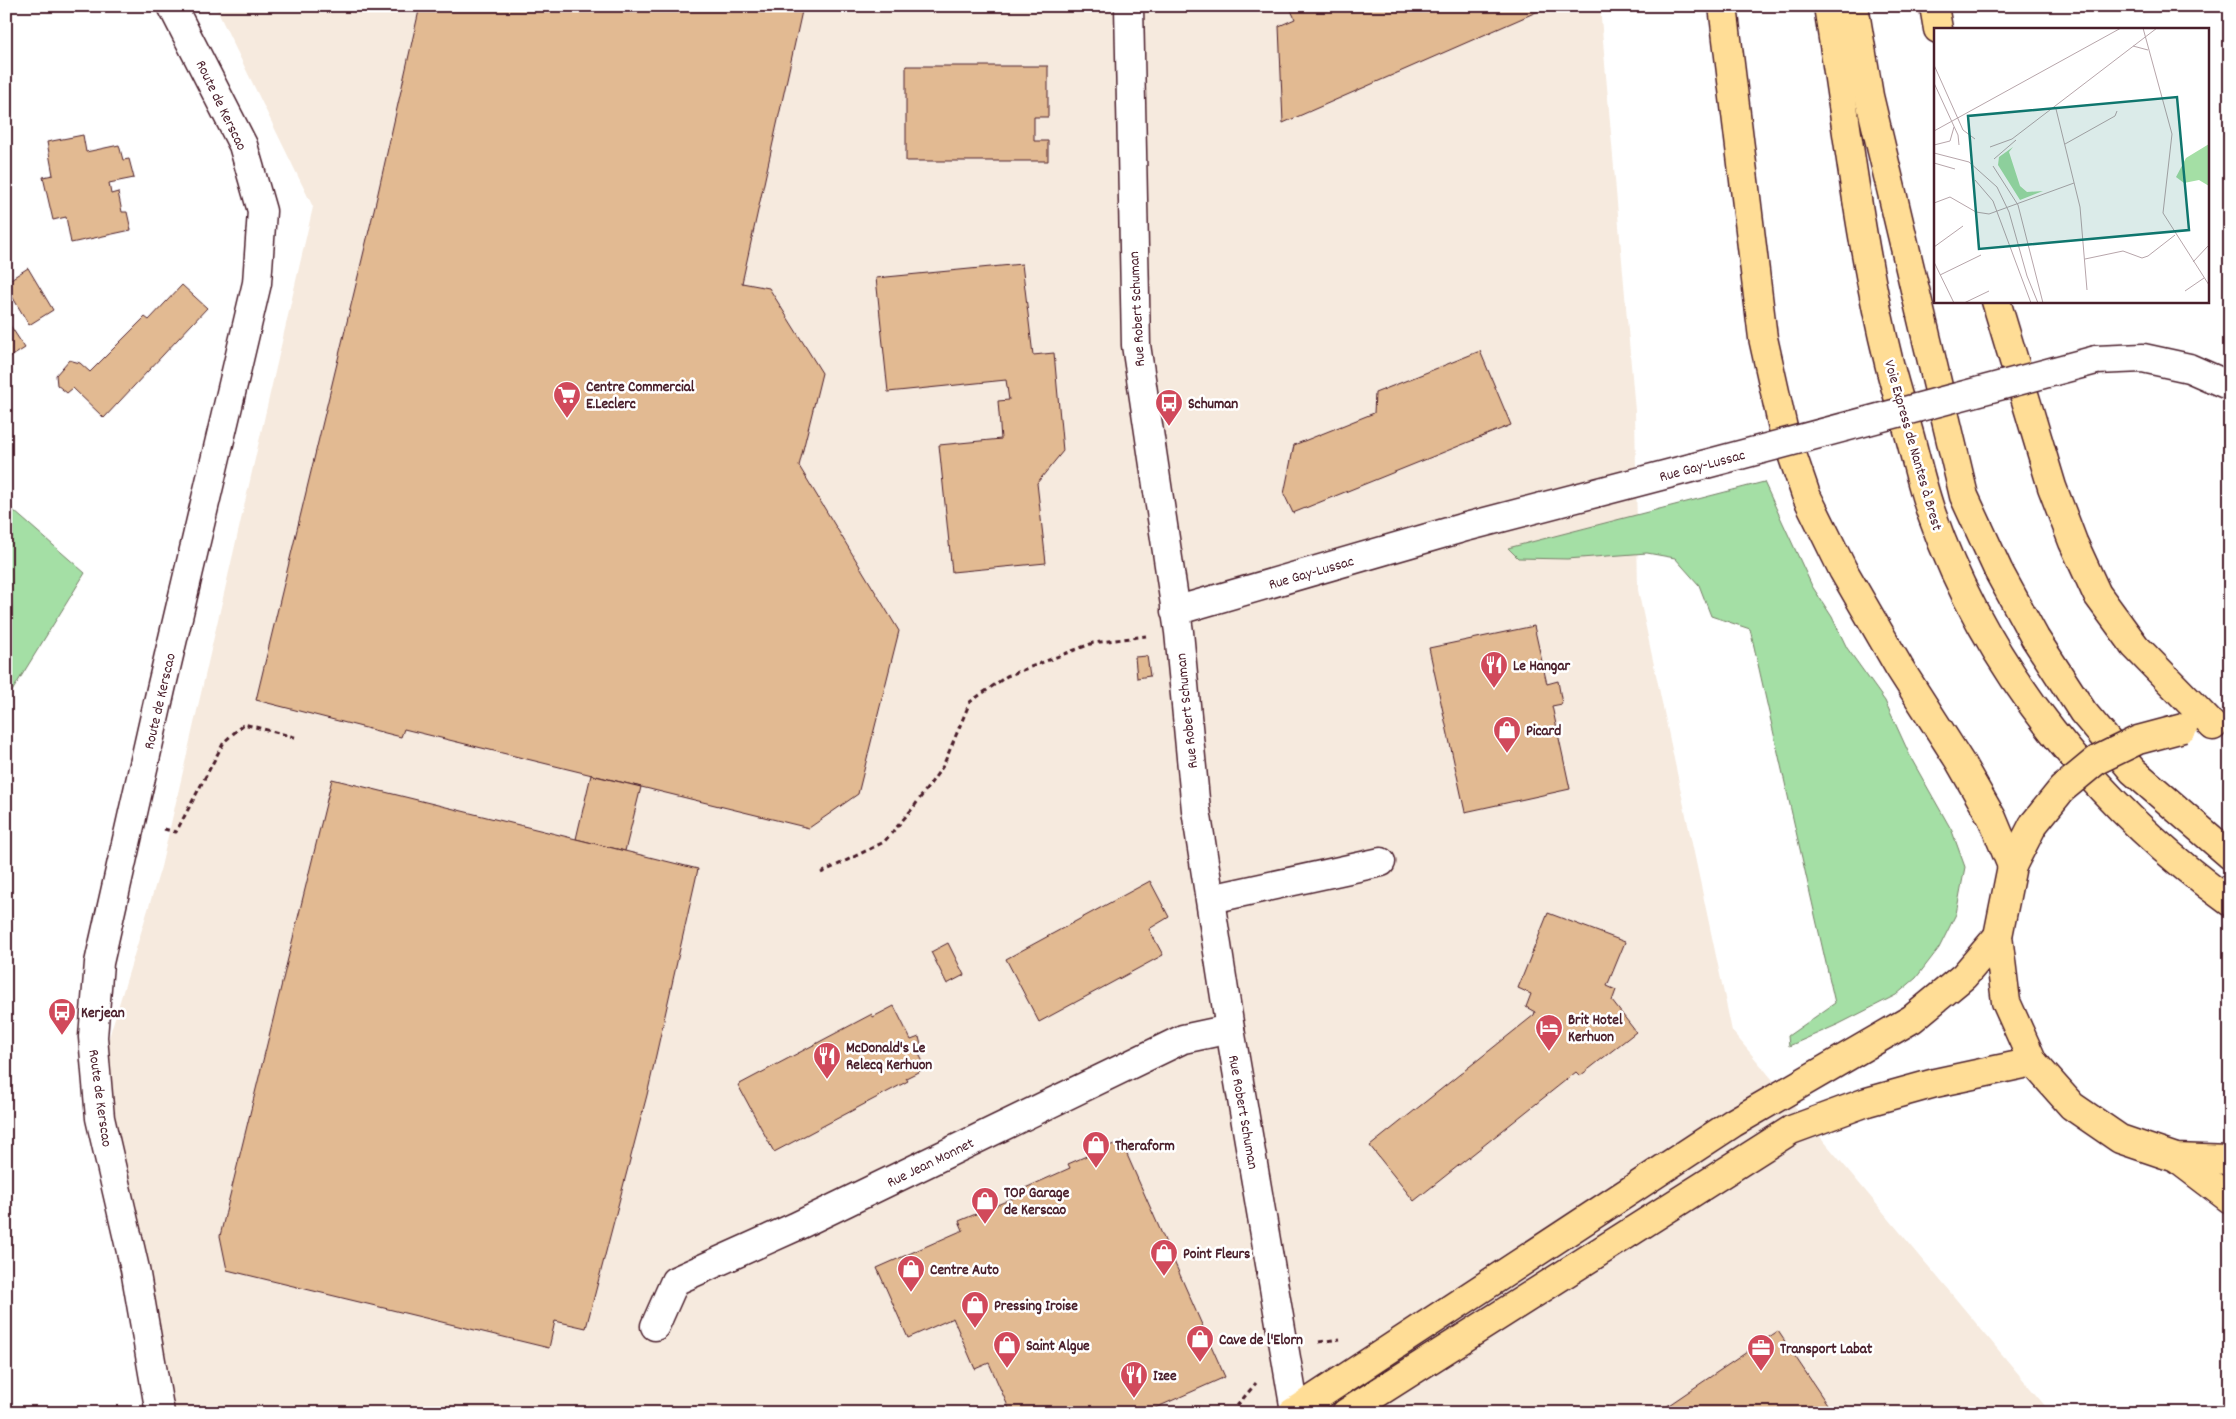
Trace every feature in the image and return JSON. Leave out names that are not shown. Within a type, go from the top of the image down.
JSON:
[{"type":"main road","points":[[1723,6],[1763,338],[1783,428],[1806,496],[1843,570],[1899,667],[1960,762],[1992,818],[2012,866]]},
{"type":"main road","name":"Voie Express de Nantes à Brest","points":[[1828,6],[1867,258],[1889,362],[1932,516],[1964,591],[1990,641],[2051,732],[2105,792],[2174,856],[2230,902]]},
{"type":"main road","points":[[1854,6],[1869,96],[1964,496],[1999,572],[2035,638],[2083,712],[2132,771],[2230,854]]},
{"type":"main road","points":[[1934,6],[1938,28]]},
{"type":"main road","points":[[1996,302],[2052,487],[2073,542],[2097,594],[2135,646],[2222,726]]},
{"type":"main road","points":[[2222,726],[2183,728],[2138,740],[2097,760],[2062,789],[2033,825],[2012,866],[1998,936],[2006,1002],[2033,1062],[2072,1106],[2120,1139],[2176,1158],[2230,1160]]},
{"type":"main road","points":[[1293,1412],[1733,1124],[1912,1019],[1964,976],[1998,936]]},
{"type":"main road","points":[[1346,1413],[1791,1130],[1867,1102],[1935,1083],[2033,1062]]},
{"type":"main road","points":[[2176,1158],[2230,1199]]},
{"type":"street","name":"Route de Kerscao","points":[[160,1413],[135,1269],[100,1118],[93,1037],[99,963],[257,283],[262,211],[243,145],[172,6]]},
{"type":"street","name":"Rue Robert Schuman","points":[[1129,6],[1136,345],[1177,622],[1196,810],[1293,1412]]},
{"type":"street","name":"Rue Gay-Lussac","points":[[1177,622],[1462,528],[2096,360],[2143,358],[2189,368],[2230,386]]},
{"type":"street","points":[[1211,899],[1381,862]]},
{"type":"street","name":"Rue Jean Monnet","points":[[655,1326],[675,1281],[795,1227],[1183,1039],[1230,1028]]},
{"type":"path","points":[[821,873],[884,842],[913,808],[943,766],[970,702],[1007,676],[1093,643],[1177,622]]},
{"type":"path","points":[[131,823],[176,832],[224,742],[244,724],[298,738]]},
{"type":"shaded area","points":[[215,6],[1600,6],[1635,411],[1638,590],[1732,1031],[2051,1413],[147,1413],[114,1243],[95,1083],[161,867],[313,207]]},
{"type":"green space","points":[[1764,482],[1812,586],[1832,617],[1847,648],[1885,701],[1912,760],[1952,831],[1965,867],[1956,914],[1939,948],[1916,978],[1896,995],[1839,1024],[1789,1046],[1788,1036],[1835,1003],[1750,629],[1711,616],[1699,585],[1675,558],[1647,553],[1567,559],[1518,558],[1508,548]]},
{"type":"green space","points":[[6,504],[85,573],[6,701]]},
{"type":"building","name":"Centre Commercial E.Leclerc","points":[[420,6],[781,6],[802,11],[742,283],[769,288],[822,373],[799,466],[899,631],[858,794],[809,828],[404,729],[401,737],[256,700],[378,193]]},
{"type":"building","points":[[1289,6],[1550,6],[1283,123],[1279,26],[1295,19]]},
{"type":"building","points":[[906,66],[1048,66],[1048,117],[1034,117],[1034,141],[1048,141],[1048,161],[906,161]]},
{"type":"building","points":[[83,135],[86,152],[119,145],[123,160],[129,159],[134,178],[109,183],[111,194],[118,192],[122,212],[127,212],[131,230],[71,243],[66,217],[53,220],[43,177],[53,175],[47,142]]},
{"type":"building","points":[[1022,264],[1033,355],[1054,353],[1063,451],[1037,483],[1046,563],[952,572],[939,445],[1001,439],[998,401],[1009,400],[1006,380],[888,392],[876,278]]},
{"type":"building","points":[[28,268],[53,310],[29,325],[6,286],[6,282]]},
{"type":"building","points":[[182,285],[207,308],[104,418],[73,388],[67,393],[57,385],[56,375],[69,360],[80,363],[90,372],[145,317],[149,320]]},
{"type":"building","points":[[6,319],[25,348],[6,360]]},
{"type":"building","points":[[1480,351],[1511,425],[1293,513],[1284,494],[1294,445],[1374,413],[1375,393]]},
{"type":"building","points":[[1534,626],[1547,684],[1558,681],[1562,704],[1552,706],[1570,789],[1465,812],[1429,648]]},
{"type":"building","points":[[1147,656],[1150,676],[1137,678],[1135,657]]},
{"type":"building","points":[[591,775],[641,787],[625,851],[576,839]]},
{"type":"building","points":[[332,779],[698,869],[647,1095],[586,1328],[555,1321],[549,1348],[227,1270],[220,1236]]},
{"type":"building","points":[[1150,881],[1169,917],[1149,929],[1163,955],[1039,1022],[1006,959]]},
{"type":"building","name":"Brit Hotel Kerhuon","points":[[1548,913],[1625,942],[1607,986],[1616,990],[1612,1001],[1636,1032],[1580,1076],[1576,1072],[1414,1201],[1370,1146],[1534,1015],[1535,1012],[1526,1007],[1531,994],[1518,988]]},
{"type":"building","points":[[948,943],[964,975],[947,984],[931,952]]},
{"type":"building","name":"McDonald's Le Relecq Kerhuon","points":[[894,1006],[911,1040],[919,1037],[921,1045],[916,1048],[926,1068],[906,1078],[908,1081],[774,1152],[738,1085],[872,1014],[873,1017]]},
{"type":"building","points":[[1121,1141],[1225,1377],[1144,1413],[1011,1413],[989,1363],[975,1369],[953,1318],[908,1338],[877,1268],[963,1230],[959,1221],[1016,1197],[1014,1193],[1070,1168],[1068,1164]]},
{"type":"building","name":"Transport Labat","points":[[1778,1331],[1833,1413],[1657,1413]]},
{"type":"place","name":"Centre Commercial E.Leclerc","points":[[567,419]]},
{"type":"place","name":"Schuman","points":[[1169,427]]},
{"type":"place","name":"Le Hangar","points":[[1494,689]]},
{"type":"place","name":"Picard","points":[[1507,754]]},
{"type":"place","name":"Kerjean","points":[[62,1036]]},
{"type":"place","name":"Brit Hotel Kerhuon","points":[[1549,1052]]},
{"type":"place","name":"McDonald's Le Relecq Kerhuon","points":[[827,1080]]},
{"type":"place","name":"Theraform","points":[[1096,1169]]},
{"type":"place","name":"TOP Garage de Kerscao","points":[[985,1225]]},
{"type":"place","name":"Point Fleurs","points":[[1164,1277]]},
{"type":"place","name":"Centre Auto","points":[[911,1293]]},
{"type":"place","name":"Pressing Iroise","points":[[975,1329]]},
{"type":"place","name":"Cave de l'Elorn","points":[[1200,1363]]},
{"type":"place","name":"Saint Algue","points":[[1007,1369]]},
{"type":"place","name":"Transport Labat","points":[[1761,1372]]},
{"type":"place","name":"Izee","points":[[1134,1399]]}]
